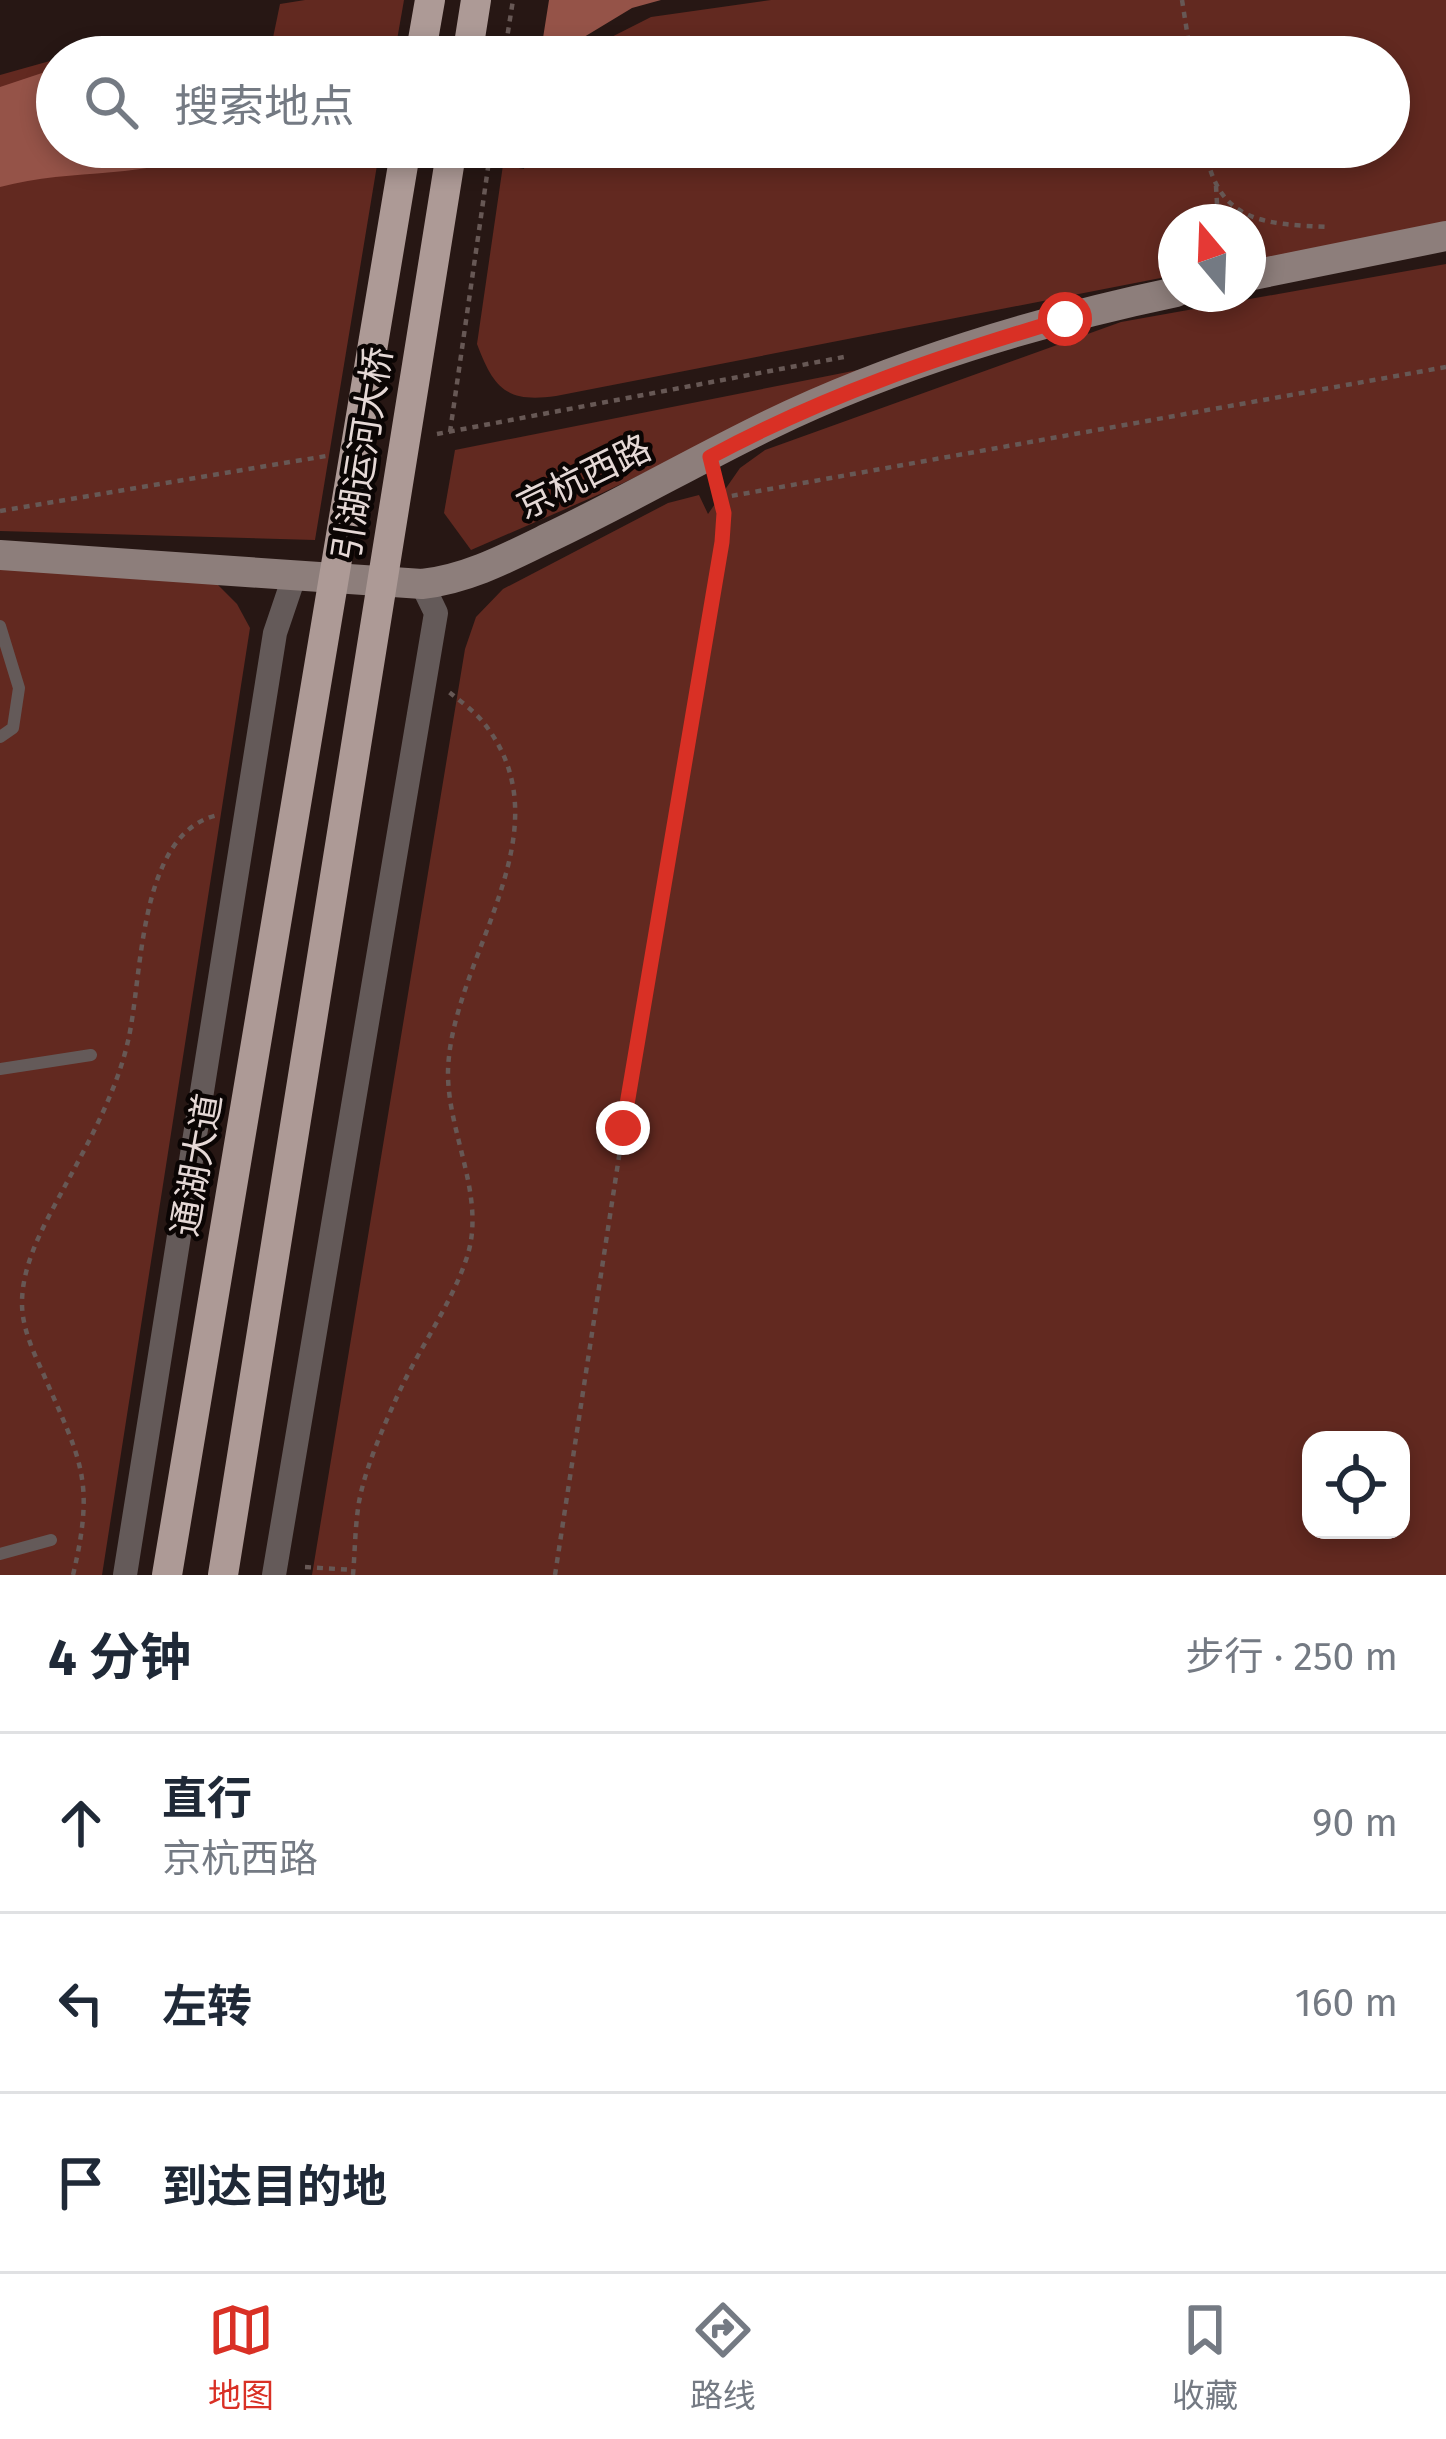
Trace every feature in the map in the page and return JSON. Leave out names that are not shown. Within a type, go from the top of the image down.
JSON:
[{"type":"main road","points":[[424,36],[430,0]]},
{"type":"main road","points":[[470,36],[476,0]]},
{"type":"main road","name":"引湖运河大桥","points":[[304,768],[403,168]]},
{"type":"main road","name":"引湖运河大桥","points":[[223,1575],[449,168]]},
{"type":"main road","points":[[1266,272],[1446,236]]},
{"type":"main road","name":"京杭西路","points":[[0,555],[422,584],[450,581],[770,424],[848,391],[1035,328],[1158,297]]},
{"type":"main road","name":"通湖大道","points":[[167,1575],[304,768]]},
{"type":"street","points":[[125,1575],[275,633],[296,574]]},
{"type":"street","points":[[281,1570],[436,613],[422,584]]},
{"type":"lane","points":[[0,626],[19,688],[13,728],[0,737]]},
{"type":"lane","points":[[0,1070],[91,1055]]},
{"type":"lane","points":[[0,1554],[51,1540]]},
{"type":"path","points":[[507,36],[512,0]]},
{"type":"path","points":[[1182,0],[1188,36]]},
{"type":"path","points":[[450,432],[488,168]]},
{"type":"path","points":[[1208,168],[1228,203],[1264,224],[1333,227]]},
{"type":"path","points":[[1216,184],[1217,204]]},
{"type":"path","points":[[428,436],[847,356]]},
{"type":"path","points":[[721,498],[1446,367]]},
{"type":"path","points":[[0,511],[338,454]]},
{"type":"path","points":[[555,1575],[637,1039],[722,542],[721,498],[710,457]]},
{"type":"path","points":[[281,1570],[353,1572],[359,1498],[397,1397],[467,1257],[473,1219],[448,1071],[470,975],[493,920],[512,850],[515,803],[504,755],[482,721],[434,683]]},
{"type":"path","points":[[73,1575],[84,1529],[82,1464],[24,1326],[23,1285],[38,1238],[112,1088],[128,1042],[157,876],[190,828],[206,818],[230,813]]},
{"type":"shaded area","points":[[404,0],[398,36],[273,36],[280,4]]},
{"type":"shaded area","points":[[549,0],[661,0],[632,8],[586,36],[543,36]]},
{"type":"shaded area","points":[[771,0],[1446,0],[1446,225],[1266,258],[1266,204],[1158,204],[1158,279],[556,396],[525,397],[497,382],[477,344],[503,168],[1410,168],[1410,36],[613,36],[651,17]]},
{"type":"shaded area","points":[[36,65],[36,168],[377,168],[315,540],[0,531],[0,75]]},
{"type":"shaded area","points":[[36,75],[36,168],[145,168],[0,187],[0,87]]},
{"type":"shaded area","points":[[1446,264],[1446,1575],[312,1575],[465,649],[476,617],[503,589],[668,503],[699,495],[708,514],[740,468],[765,450],[1121,322],[1177,312],[1266,312],[1266,296]]},
{"type":"shaded area","points":[[863,369],[471,550],[444,513],[455,450]]},
{"type":"shaded area","points":[[0,567],[214,581],[237,604],[250,628],[102,1575],[0,1575]]},
{"type":"route","points":[[623,1128],[722,542],[724,513],[710,457],[770,424],[848,391],[1065,319]]}]
